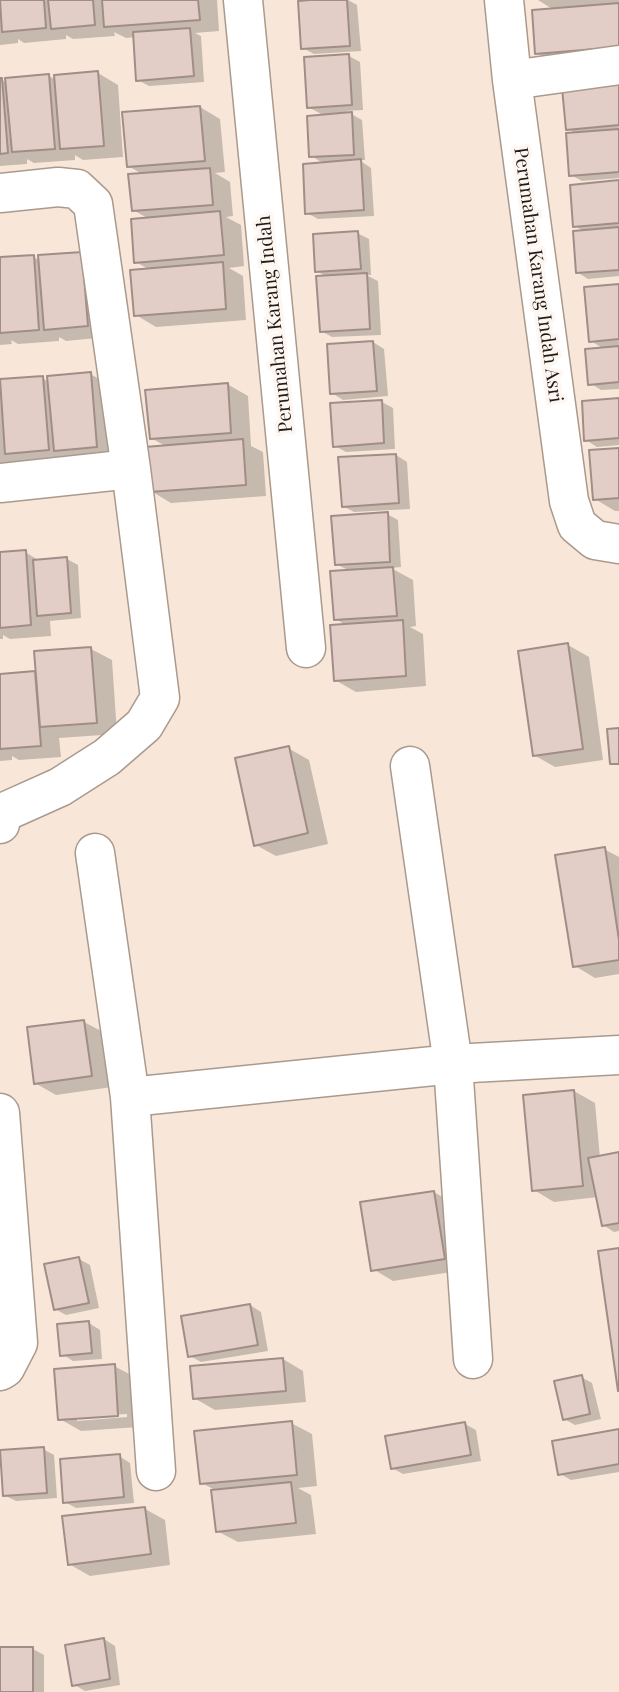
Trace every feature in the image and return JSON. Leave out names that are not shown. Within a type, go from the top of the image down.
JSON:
[{"type":"street","name":"Perumahan Karang Indah","points":[[243,0],[306,648]]},
{"type":"street","name":"Perumahan Karang Indah Asri","points":[[504,0],[512,80],[569,501],[577,525],[607,542]]},
{"type":"street","points":[[512,80],[619,65]]},
{"type":"street","points":[[0,193],[58,187],[77,189],[93,204],[160,698],[144,724],[107,757],[60,787],[1,816]]},
{"type":"street","points":[[0,483],[131,469]]},
{"type":"street","points":[[410,766],[453,1064],[473,1359]]},
{"type":"street","points":[[95,853],[130,1097],[156,1471]]},
{"type":"street","points":[[130,1097],[453,1064],[619,1055]]},
{"type":"street","points":[[0,1113],[18,1343],[5,1368],[0,1371]]},
{"type":"building","points":[[0,0],[44,0],[46,28],[2,32]]},
{"type":"building","points":[[48,0],[93,0],[95,25],[51,29]]},
{"type":"building","points":[[102,0],[198,0],[200,20],[104,27]]},
{"type":"building","points":[[347,0],[350,46],[301,49],[298,1]]},
{"type":"building","points":[[619,3],[619,47],[535,54],[532,10]]},
{"type":"building","points":[[190,28],[194,76],[136,81],[133,32]]},
{"type":"building","points":[[349,54],[352,105],[307,108],[304,57]]},
{"type":"building","points":[[98,71],[104,146],[60,149],[54,75]]},
{"type":"building","points":[[49,74],[55,149],[12,152],[5,78]]},
{"type":"building","points":[[0,78],[8,153],[0,154]]},
{"type":"building","points":[[619,83],[619,125],[566,130],[562,88]]},
{"type":"building","points":[[200,106],[205,161],[127,167],[122,112]]},
{"type":"building","points":[[352,112],[354,155],[309,157],[307,116]]},
{"type":"building","points":[[619,129],[619,172],[569,176],[566,133]]},
{"type":"building","points":[[361,159],[364,210],[305,214],[303,164]]},
{"type":"building","points":[[210,168],[213,205],[132,211],[128,174]]},
{"type":"building","points":[[619,180],[619,223],[573,227],[570,185]]},
{"type":"building","points":[[220,211],[224,255],[134,263],[131,219]]},
{"type":"building","points":[[619,227],[619,270],[576,273],[573,231]]},
{"type":"building","points":[[358,231],[361,269],[315,272],[313,234]]},
{"type":"building","points":[[82,252],[88,326],[44,330],[38,255]]},
{"type":"building","points":[[34,255],[39,330],[0,333],[0,257]]},
{"type":"building","points":[[223,262],[226,309],[134,316],[130,270]]},
{"type":"building","points":[[367,273],[370,329],[320,332],[316,276]]},
{"type":"building","points":[[619,284],[619,339],[589,342],[584,287]]},
{"type":"building","points":[[373,341],[377,391],[330,394],[327,344]]},
{"type":"building","points":[[619,346],[619,382],[588,385],[585,349]]},
{"type":"building","points":[[91,372],[97,447],[54,451],[47,376]]},
{"type":"building","points":[[43,376],[49,450],[5,454],[0,379]]},
{"type":"building","points":[[228,383],[231,433],[150,439],[145,390]]},
{"type":"building","points":[[619,398],[619,438],[584,441],[582,401]]},
{"type":"building","points":[[382,400],[384,443],[333,447],[330,403]]},
{"type":"building","points":[[243,439],[246,485],[149,492],[145,447]]},
{"type":"building","points":[[619,448],[619,498],[593,500],[589,450]]},
{"type":"building","points":[[396,454],[399,503],[342,507],[338,457]]},
{"type":"building","points":[[388,512],[390,562],[335,565],[331,516]]},
{"type":"building","points":[[26,550],[31,625],[0,628],[0,552]]},
{"type":"building","points":[[67,557],[71,613],[37,616],[33,560]]},
{"type":"building","points":[[393,567],[397,616],[334,620],[330,571]]},
{"type":"building","points":[[403,620],[406,676],[334,681],[330,625]]},
{"type":"building","points":[[568,643],[583,749],[533,756],[518,651]]},
{"type":"building","points":[[91,647],[97,723],[40,727],[34,651]]},
{"type":"building","points":[[35,671],[41,746],[0,749],[0,674]]},
{"type":"building","points":[[619,728],[619,764],[610,764],[607,729]]},
{"type":"building","points":[[289,746],[308,833],[254,846],[235,758]]},
{"type":"building","points":[[605,847],[619,940],[619,960],[573,967],[555,855]]},
{"type":"building","points":[[84,1020],[92,1076],[34,1084],[27,1027]]},
{"type":"building","points":[[574,1090],[583,1186],[532,1191],[523,1095]]},
{"type":"building","points":[[619,1152],[619,1223],[602,1226],[588,1158]]},
{"type":"building","points":[[434,1191],[445,1259],[371,1271],[360,1202]]},
{"type":"building","points":[[619,1248],[619,1391],[618,1391],[598,1251]]},
{"type":"building","points":[[79,1257],[89,1303],[54,1310],[44,1264]]},
{"type":"building","points":[[250,1304],[258,1345],[188,1357],[181,1316]]},
{"type":"building","points":[[89,1321],[92,1353],[60,1356],[57,1324]]},
{"type":"building","points":[[283,1358],[286,1391],[193,1399],[190,1366]]},
{"type":"building","points":[[115,1364],[118,1416],[58,1420],[54,1369]]},
{"type":"building","points":[[582,1375],[590,1414],[563,1420],[554,1381]]},
{"type":"building","points":[[292,1421],[297,1475],[200,1484],[194,1431]]},
{"type":"building","points":[[465,1422],[471,1455],[391,1469],[385,1436]]},
{"type":"building","points":[[619,1429],[619,1464],[558,1475],[552,1441]]},
{"type":"building","points":[[44,1447],[47,1493],[3,1496],[0,1450]]},
{"type":"building","points":[[120,1454],[124,1497],[63,1503],[60,1459]]},
{"type":"building","points":[[291,1482],[296,1523],[216,1532],[211,1490]]},
{"type":"building","points":[[145,1507],[151,1554],[68,1565],[62,1516]]},
{"type":"building","points":[[104,1638],[110,1679],[72,1686],[65,1645]]},
{"type":"building","points":[[0,1647],[33,1647],[33,1692],[0,1692]]}]
